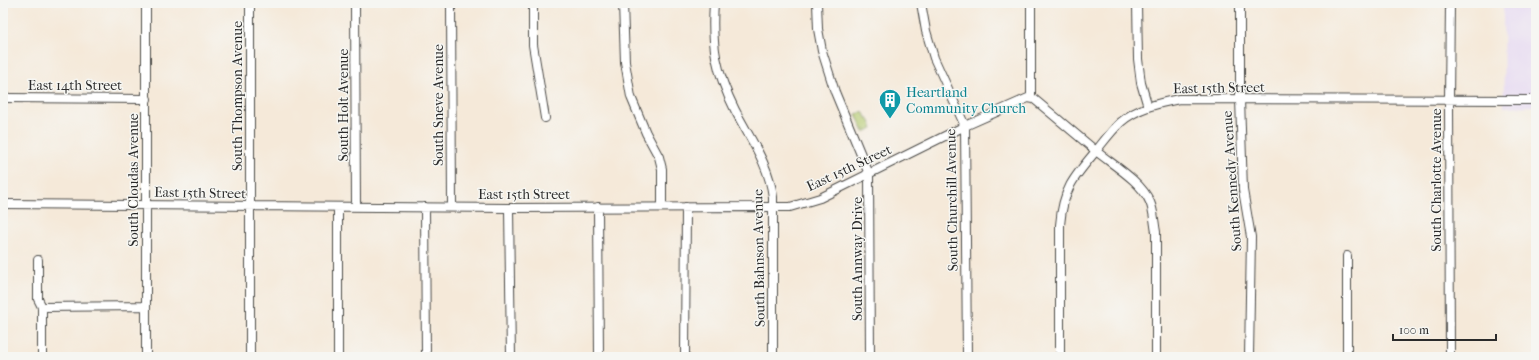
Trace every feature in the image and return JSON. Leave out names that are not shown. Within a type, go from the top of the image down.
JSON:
[{"type":"street","name":"South Cloudas Avenue","points":[[146,3],[146,357]]},
{"type":"street","name":"South Thompson Avenue","points":[[250,3],[250,357]]},
{"type":"street","name":"South Holt Avenue","points":[[355,3],[356,207]]},
{"type":"street","name":"South Sneve Avenue","points":[[451,3],[452,207]]},
{"type":"street","points":[[533,3],[533,44],[545,118]]},
{"type":"street","points":[[623,3],[623,42],[631,97],[662,169],[662,207]]},
{"type":"street","name":"South Bahnson Avenue","points":[[714,3],[714,44],[724,86],[766,168],[771,185],[773,357]]},
{"type":"street","name":"South Annway Drive","points":[[817,3],[818,29],[822,51],[836,92],[869,174],[870,357]]},
{"type":"street","name":"South Churchill Avenue","points":[[921,3],[926,31],[934,58],[965,126],[967,357]]},
{"type":"street","points":[[1031,3],[1031,98],[1138,184],[1150,202],[1156,232],[1156,357]]},
{"type":"street","points":[[1137,3],[1138,58],[1140,77],[1148,107]]},
{"type":"street","name":"South Kennedy Avenue","points":[[1240,3],[1240,99],[1243,190],[1251,237],[1249,357]]},
{"type":"street","name":"South Charlotte Avenue","points":[[1450,3],[1450,357]]},
{"type":"street","name":"East 14th Street","points":[[3,98],[147,99]]},
{"type":"street","name":"East 15th Street","points":[[3,204],[508,208],[790,207],[820,198],[965,126],[1031,98]]},
{"type":"street","name":"East 15th Street","points":[[1060,357],[1060,225],[1064,197],[1074,178],[1120,122],[1129,116],[1148,107],[1179,99],[1536,100]]},
{"type":"street","points":[[338,207],[338,357]]},
{"type":"street","points":[[425,207],[426,357]]},
{"type":"street","points":[[598,207],[599,357]]},
{"type":"street","points":[[685,357],[686,207]]},
{"type":"street","points":[[508,208],[511,357]]},
{"type":"street","points":[[1347,256],[1347,357]]},
{"type":"street","points":[[38,260],[38,300],[42,307],[42,357]]},
{"type":"street","points":[[42,307],[145,306]]},
{"type":"shaded area","points":[[1503,3],[1536,3],[1536,106],[1504,107]]},
{"type":"green space","points":[[863,112],[867,118],[868,117],[873,128],[864,132],[856,114]]},
{"type":"place","name":"Heartland Community Church","points":[[890,120]]}]
